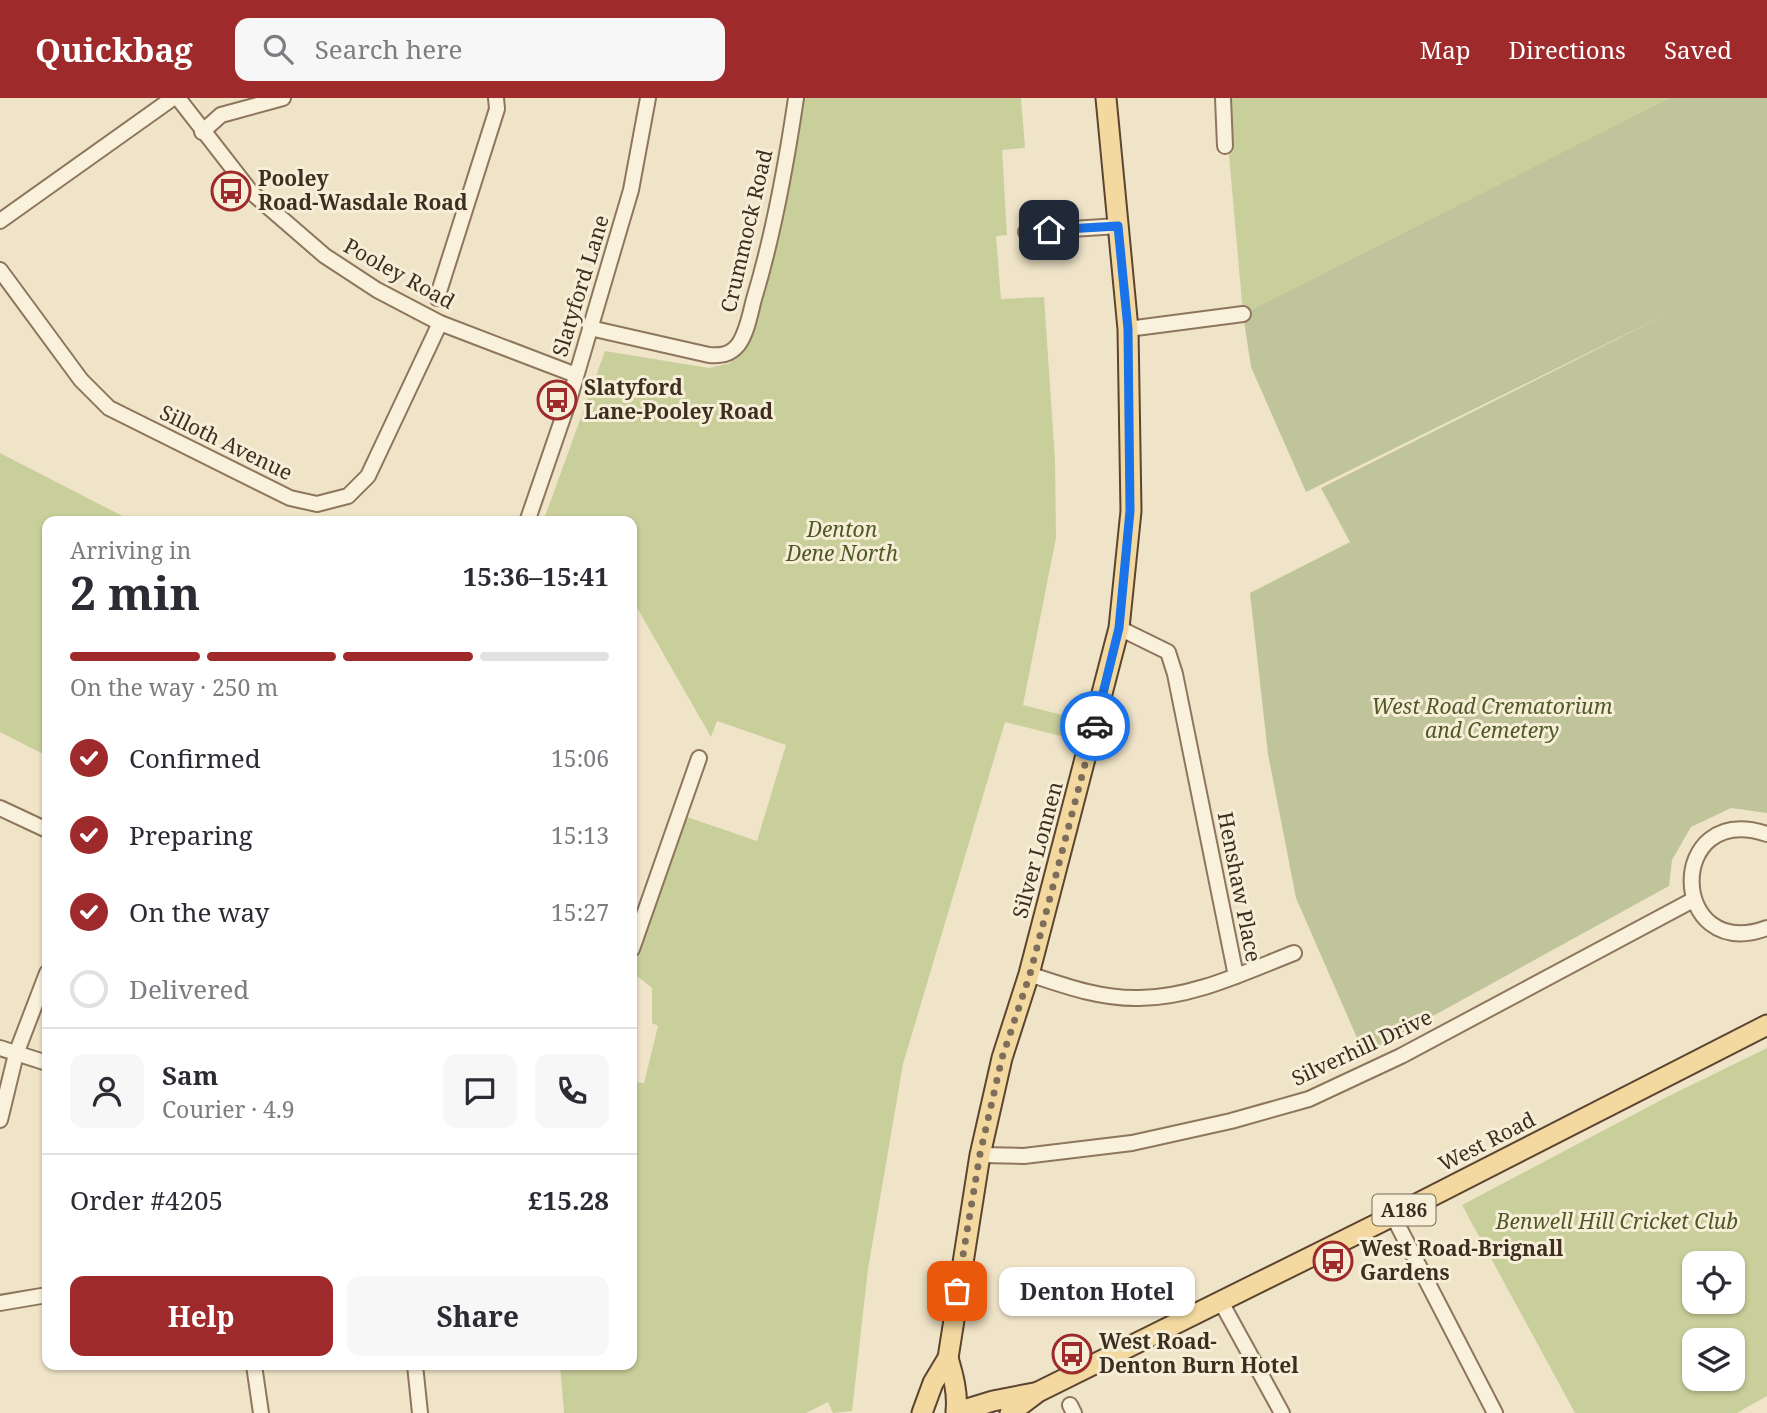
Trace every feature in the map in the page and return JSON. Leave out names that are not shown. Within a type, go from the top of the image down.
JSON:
[{"type":"main road","name":"Silver Lonnen","points":[[955,1412],[951,1367],[980,1154],[1002,1058],[1030,974],[1119,628],[1130,511],[1128,329],[1106,98]]},
{"type":"main road","name":"West Road","points":[[1010,1413],[1038,1392],[1393,1216],[1767,1025]]},
{"type":"main road","name":"Silver Lonnen","points":[[922,1413],[933,1383],[951,1367]]},
{"type":"main road","points":[[951,1367],[969,1390],[993,1401]]},
{"type":"main road","points":[[906,1413],[933,1383]]},
{"type":"main road","name":"West Road","points":[[955,1412],[1038,1392]]},
{"type":"street","name":"Pooley Road","points":[[175,98],[251,192],[325,256],[377,290],[440,323],[576,375]]},
{"type":"street","points":[[0,221],[175,98]]},
{"type":"street","points":[[202,132],[221,115],[283,98]]},
{"type":"street","points":[[437,298],[497,109],[496,98]]},
{"type":"street","name":"Slatyford Lane","points":[[529,516],[576,375],[631,190],[648,98]]},
{"type":"street","name":"Crummock Road","points":[[590,328],[709,355],[730,353],[738,345],[763,270],[783,184],[796,98]]},
{"type":"street","points":[[1223,98],[1225,146]]},
{"type":"street","points":[[1026,232],[1118,226]]},
{"type":"street","name":"Silloth Avenue","points":[[0,270],[81,380],[109,408],[290,498],[317,504],[348,496],[368,476],[440,323]]},
{"type":"street","points":[[1128,329],[1243,314]]},
{"type":"street","name":"Henshaw Place","points":[[1030,974],[1084,992],[1139,998],[1188,991],[1236,976],[1175,674],[1168,652],[1119,628]]},
{"type":"street","points":[[637,935],[699,758]]},
{"type":"street","points":[[0,808],[42,828]]},
{"type":"street","points":[[1767,834],[1752,829],[1735,829],[1720,833],[1707,842],[1697,855],[1691,869],[1690,885],[1693,900],[1702,916],[1716,927],[1732,933],[1750,934],[1767,929]]},
{"type":"street","name":"Silverhill Drive","points":[[980,1154],[1024,1156],[1132,1143],[1309,1100],[1401,1056],[1693,900]]},
{"type":"street","points":[[1236,976],[1294,953]]},
{"type":"street","points":[[0,1120],[16,1054],[42,986]]},
{"type":"street","points":[[0,1048],[42,1062]]},
{"type":"street","points":[[1393,1216],[1495,1413]]},
{"type":"street","points":[[0,1303],[42,1296]]},
{"type":"street","points":[[1221,1302],[1282,1413]]},
{"type":"street","points":[[255,1370],[261,1413]]},
{"type":"street","points":[[416,1370],[420,1413]]},
{"type":"green space","name":"Denton Dene North","points":[[802,98],[1021,98],[1025,148],[1002,150],[1007,235],[996,236],[1001,299],[1044,297],[1055,460],[1056,538],[1023,705],[1074,718],[1069,738],[1005,722],[903,1064],[868,1269],[852,1411],[833,1413],[828,1402],[806,1413],[564,1413],[560,1370],[637,1370],[637,1082],[644,1083],[658,1026],[652,1023],[652,988],[637,976],[637,958],[687,817],[757,841],[786,745],[717,721],[711,737],[637,608],[637,516],[545,516],[605,351],[709,368],[730,363],[748,341],[770,270],[794,160]]},
{"type":"green space","points":[[1224,98],[1669,98],[1243,314]]},
{"type":"green space","name":"West Road Crematorium and Cemetery","points":[[1669,98],[1767,98],[1767,813],[1731,808],[1691,827],[1672,860],[1669,886],[1364,1054],[1296,898],[1268,754],[1250,593],[1350,542],[1321,488],[1675,310],[1306,492],[1251,367],[1243,314]]},
{"type":"green space","points":[[0,453],[122,516],[42,516],[42,753],[0,732]]},
{"type":"green space","name":"Benwell Hill Cricket Club","points":[[1767,1048],[1767,1396],[1737,1413],[1575,1413],[1462,1205],[1667,1097]]},
{"type":"way so far","points":[[957,1291],[980,1154],[1002,1058],[1030,974],[1095,726]]},
{"type":"place","name":"Pooley Road-Wasdale Road","points":[[231,191]]},
{"type":"place","name":"Slatyford Lane-Pooley Road","points":[[557,400]]},
{"type":"place","name":"West Road-Brignall Gardens","points":[[1333,1261]]},
{"type":"place","name":"Denton Hotel","points":[[957,1291]]},
{"type":"place","name":"West Road- Denton Burn Hotel","points":[[1072,1354]]},
{"type":"route","points":[[1049,230],[1118,226],[1128,329],[1130,511],[1127,551],[1119,628],[1095,726]]}]
